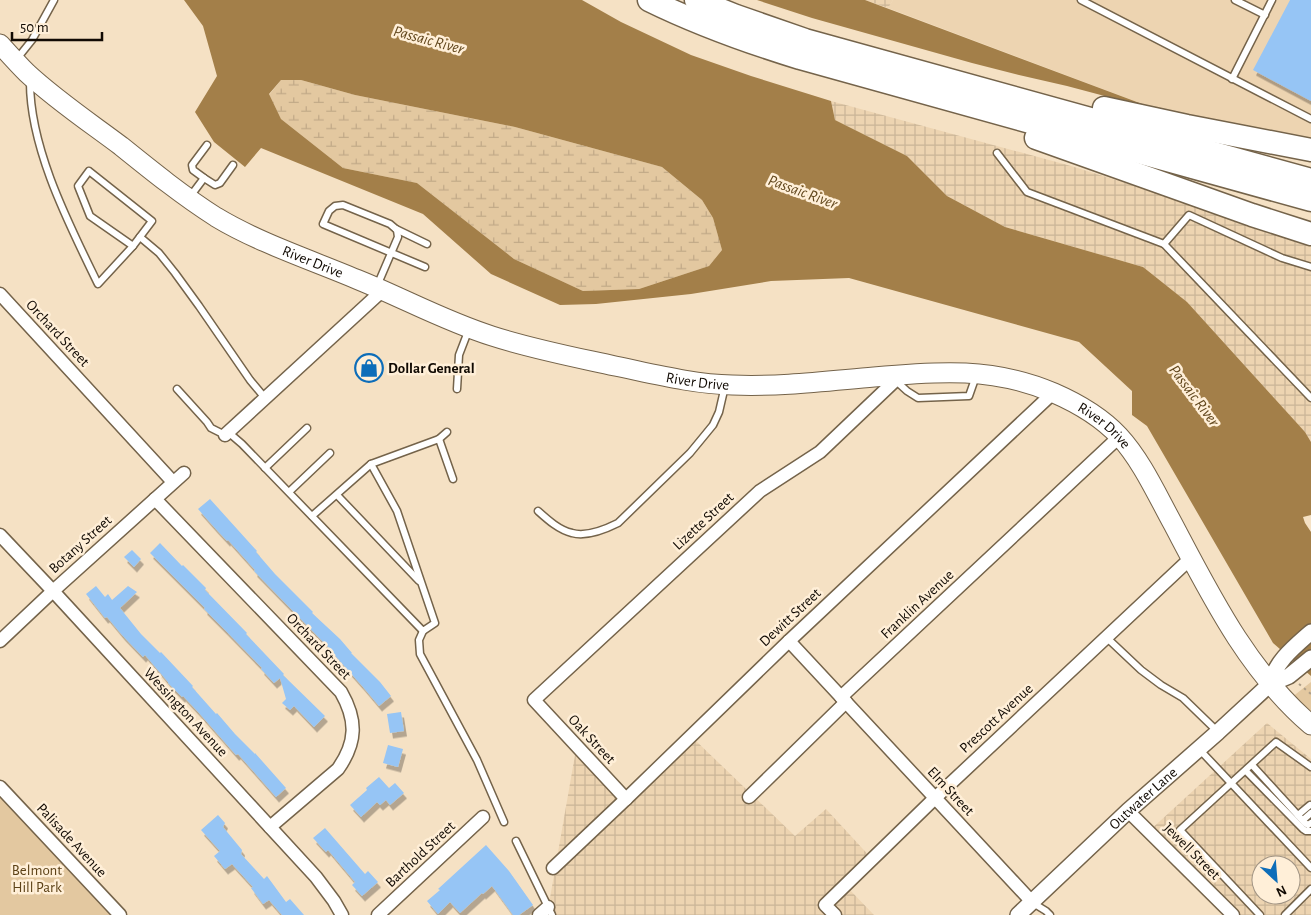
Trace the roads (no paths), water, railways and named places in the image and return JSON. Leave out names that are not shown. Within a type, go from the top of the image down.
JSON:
[{"type":"highway","points":[[649,0],[699,23],[768,38],[840,50],[1311,180]]},
{"type":"highway","points":[[696,0],[736,16],[768,38],[850,82],[980,119],[1311,234]]},
{"type":"highway","points":[[768,38],[864,47],[1072,101],[1311,150]]},
{"type":"highway","points":[[768,38],[835,68],[1311,200]]},
{"type":"main road","name":"River Drive","points":[[0,44],[30,75],[52,93],[189,199],[220,219],[258,238],[491,336],[557,353],[672,378],[709,384],[743,386],[823,382],[898,377],[936,372],[977,374],[1001,376],[1028,384],[1053,393],[1079,406],[1101,420],[1120,437],[1135,457],[1191,558],[1254,665],[1284,700],[1311,725]]},
{"type":"street","points":[[227,434],[379,288]]},
{"type":"street","name":"Orchard Street","points":[[0,294],[173,482]]},
{"type":"street","name":"Lizette Street","points":[[534,700],[760,491],[820,452],[898,377]]},
{"type":"street","name":"Dewitt Street","points":[[553,868],[789,641],[1053,393]]},
{"type":"street","name":"Franklin Avenue","points":[[749,796],[843,700],[1120,437]]},
{"type":"street","name":"Botany Street","points":[[0,641],[184,472]]},
{"type":"street","name":"Orchard Street","points":[[154,499],[341,692],[348,704],[352,717],[353,732],[350,747],[345,758],[338,769],[270,827]]},
{"type":"street","name":"Wessington Avenue","points":[[0,535],[316,877],[342,915]]},
{"type":"street","name":"Prescott Avenue","points":[[835,915],[825,905],[935,798],[1191,558]]},
{"type":"street","name":"Outwater Lane","points":[[1270,684],[1273,673],[1285,656],[1311,632]]},
{"type":"street","name":"Elm Street","points":[[789,641],[1032,902]]},
{"type":"street","name":"Outwater Lane","points":[[1018,915],[1128,811],[1270,684],[1289,676],[1311,658]]},
{"type":"street","name":"Oak Street","points":[[534,700],[626,799]]},
{"type":"street","name":"Palisade Avenue","points":[[0,787],[120,915]]},
{"type":"street","name":"Jewell Street","points":[[1128,811],[1228,913]]},
{"type":"street","name":"Barthold Street","points":[[378,915],[483,817]]},
{"type":"lane","points":[[16,61],[32,40],[54,0]]},
{"type":"lane","points":[[1081,0],[1311,119]]},
{"type":"lane","points":[[1236,0],[1264,15]]},
{"type":"lane","points":[[1232,79],[1272,0]]},
{"type":"lane","points":[[30,75],[30,98],[44,163],[98,284],[132,246],[140,237],[152,221],[88,171],[78,186],[90,216],[132,246]]},
{"type":"lane","points":[[207,145],[192,165],[193,170],[215,185],[220,183],[233,166]]},
{"type":"lane","points":[[998,153],[1027,192],[1164,244],[1311,398]]},
{"type":"lane","points":[[189,199],[204,178]]},
{"type":"lane","points":[[425,267],[323,224],[329,211],[335,206],[343,205],[390,224],[396,229],[427,244]]},
{"type":"lane","points":[[1164,244],[1189,215],[1282,258],[1311,267]]},
{"type":"lane","points":[[379,288],[398,237],[396,229]]},
{"type":"lane","points":[[140,237],[159,253],[175,273],[200,306],[250,380],[265,398]]},
{"type":"lane","points":[[457,389],[459,355],[470,328]]},
{"type":"lane","points":[[898,377],[907,391],[918,398],[969,396],[977,374]]},
{"type":"lane","points":[[538,511],[555,525],[573,533],[605,530],[618,522],[690,453],[713,425],[719,412],[725,385]]},
{"type":"lane","points":[[177,390],[211,428],[227,434],[242,444],[423,631]]},
{"type":"lane","points":[[265,468],[306,428]]},
{"type":"lane","points":[[312,516],[371,464],[439,439],[447,432]]},
{"type":"lane","points":[[439,439],[454,479]]},
{"type":"lane","points":[[289,492],[330,453]]},
{"type":"lane","points":[[371,464],[397,511],[435,623],[423,631],[419,640],[420,654],[477,760],[504,822]]},
{"type":"lane","points":[[337,494],[422,584]]},
{"type":"lane","points":[[1106,637],[1141,670],[1183,698],[1218,732]]},
{"type":"lane","points":[[1260,915],[1180,830],[1276,742],[1311,767]]},
{"type":"lane","points":[[1198,748],[1311,868]]},
{"type":"lane","points":[[1252,765],[1308,825],[1311,823]]},
{"type":"lane","points":[[1246,771],[1303,829],[1311,831]]},
{"type":"lane","points":[[1301,818],[1310,805]]},
{"type":"lane","points":[[1301,818],[1311,813]]},
{"type":"lane","points":[[516,841],[546,912]]},
{"type":"lane","points":[[1284,915],[1311,889]]},
{"type":"lane","points":[[1032,902],[1050,915]]},
{"type":"water","name":"Passaic River","points":[[184,0],[582,0],[621,22],[691,55],[831,101],[835,120],[907,156],[947,196],[1005,227],[1143,267],[1187,302],[1305,432],[1311,442],[1311,515],[1303,517],[1311,532],[1311,676],[1273,643],[1147,426],[1132,415],[1132,391],[1079,342],[849,278],[771,281],[691,294],[596,304],[560,305],[491,274],[423,214],[261,148],[245,167],[214,142],[195,112],[217,76],[203,26]],"holes":[[[281,80],[301,80],[355,95],[515,127],[662,167],[702,200],[713,218],[722,250],[709,266],[639,289],[583,291],[514,259],[417,183],[343,168],[281,119],[269,94]]]},
{"type":"water","points":[[757,0],[865,0],[1161,111],[972,63],[812,18]]},
{"type":"place","name":"Dollar General","points":[[369,368]]},
{"type":"park label","name":"Belmont Hill Park","points":[[37,878]]}]
